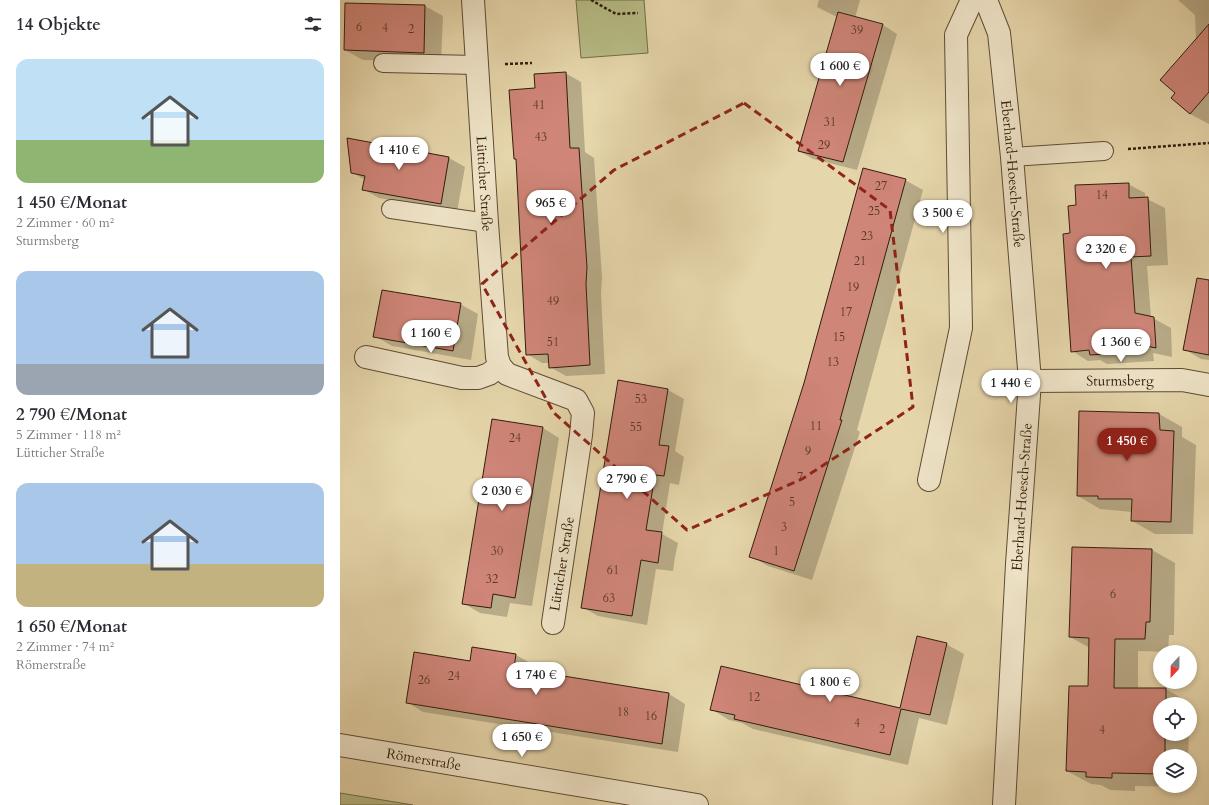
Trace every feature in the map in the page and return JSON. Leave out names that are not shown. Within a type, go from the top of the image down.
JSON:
[{"type":"street","name":"Lütticher Straße","points":[[474,0],[487,223],[497,357],[500,366],[507,374],[576,400],[583,413],[580,443],[553,623]]},
{"type":"street","points":[[929,480],[961,328],[956,35],[972,0]]},
{"type":"street","name":"Eberhard-Hoesch-Straße","points":[[986,0],[999,33],[1012,156],[1030,381],[1017,572],[1004,805]]},
{"type":"street","points":[[366,357],[462,378],[478,378],[489,374],[500,366]]},
{"type":"street","name":"Sturmsberg","points":[[1030,381],[1182,380],[1209,385]]},
{"type":"street","name":"Römerstraße","points":[[340,745],[697,805]]},
{"type":"lane","points":[[383,63],[477,65]]},
{"type":"lane","points":[[1012,156],[1104,151]]},
{"type":"lane","points":[[391,209],[487,223]]},
{"type":"path","points":[[591,0],[591,2],[616,14],[638,13]]},
{"type":"path","points":[[1104,151],[1209,143]]},
{"type":"highlighted area","points":[[744,103],[890,210],[913,407],[802,479],[687,530],[554,413],[482,284],[614,170]]},
{"type":"green space","points":[[576,0],[644,0],[648,53],[581,58]]},
{"type":"green space","points":[[340,793],[413,805],[340,805]]},
{"type":"building","points":[[345,3],[425,5],[424,53],[344,50]]},
{"type":"building","points":[[838,12],[883,24],[843,162],[798,151]]},
{"type":"building","points":[[1209,24],[1209,92],[1190,114],[1171,98],[1175,93],[1160,80]]},
{"type":"building","points":[[566,72],[570,148],[579,148],[587,267],[586,284],[590,365],[549,368],[548,354],[526,355],[516,159],[514,159],[509,90],[535,88],[534,74]]},
{"type":"building","points":[[347,138],[449,157],[441,204],[362,190],[365,176],[351,173]]},
{"type":"building","points":[[863,168],[906,179],[840,420],[842,420],[794,571],[749,557],[804,383]]},
{"type":"building","points":[[1129,183],[1129,198],[1148,197],[1151,256],[1131,257],[1135,313],[1154,317],[1156,348],[1137,344],[1137,352],[1090,355],[1089,350],[1071,352],[1063,234],[1070,233],[1068,206],[1076,205],[1075,185]]},
{"type":"building","points":[[1197,278],[1209,280],[1209,355],[1183,350]]},
{"type":"building","points":[[382,290],[461,303],[453,351],[373,337]]},
{"type":"building","points":[[618,380],[668,389],[659,445],[669,446],[664,476],[655,475],[646,530],[662,532],[658,563],[641,560],[632,616],[581,608]]},
{"type":"building","points":[[1079,411],[1159,413],[1160,430],[1174,431],[1171,522],[1131,521],[1132,499],[1098,499],[1098,496],[1077,496]]},
{"type":"building","points":[[492,419],[543,427],[515,598],[493,594],[491,608],[462,604]]},
{"type":"building","points":[[1072,547],[1152,549],[1150,622],[1146,622],[1145,639],[1115,639],[1114,688],[1166,689],[1166,697],[1153,697],[1153,741],[1165,741],[1165,749],[1153,749],[1153,774],[1112,773],[1112,778],[1086,777],[1086,772],[1066,771],[1069,686],[1088,686],[1089,638],[1069,637]]},
{"type":"building","points":[[917,636],[947,643],[930,715],[901,709],[890,755],[734,719],[735,715],[710,710],[721,666],[900,708]]},
{"type":"building","points":[[472,647],[516,654],[514,668],[669,693],[662,744],[406,703],[414,652],[470,661]]}]
